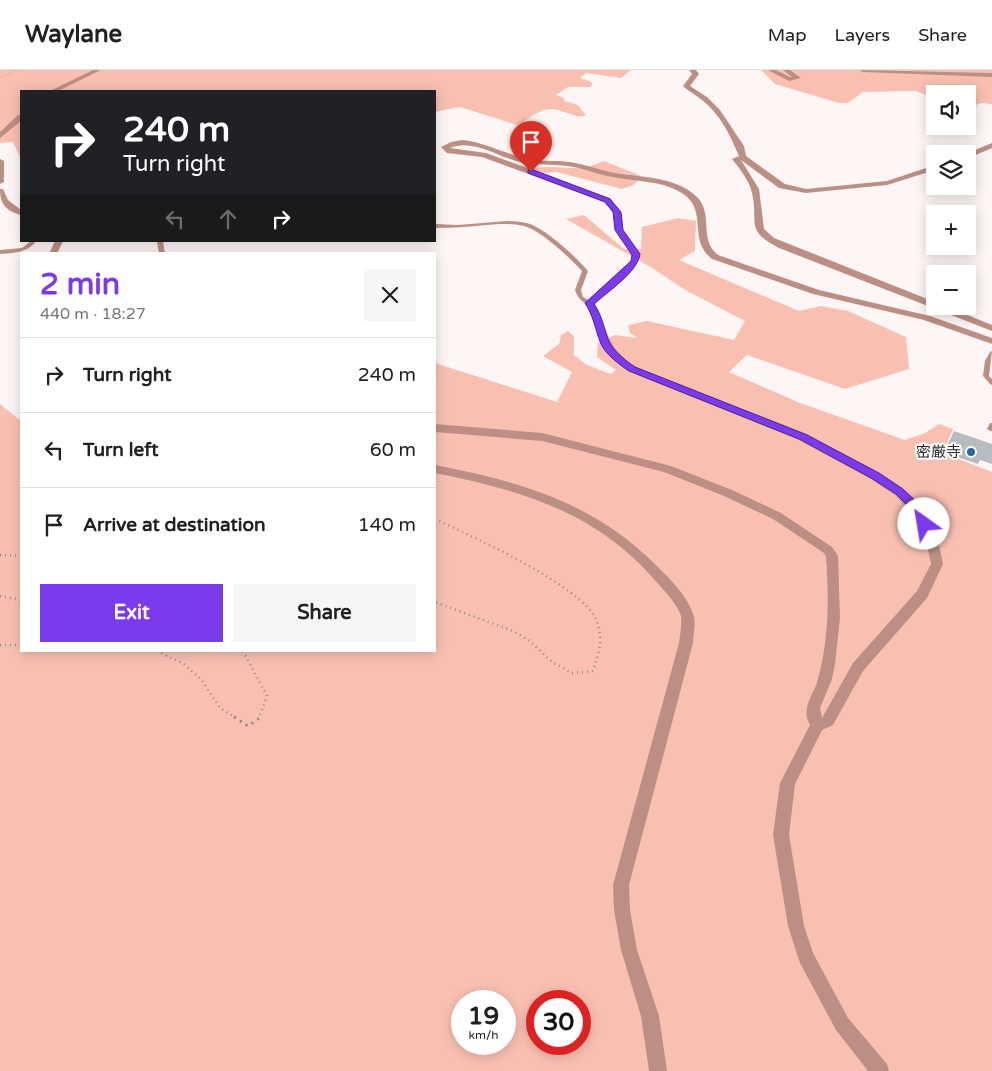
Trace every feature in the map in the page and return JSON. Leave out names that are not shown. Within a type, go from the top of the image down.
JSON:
[{"type":"street","points":[[55,90],[98,70]]},
{"type":"street","points":[[692,70],[696,74],[686,86],[712,103],[736,139],[744,157],[782,186],[806,191],[887,183],[926,170]]},
{"type":"street","points":[[772,70],[789,79],[798,78],[786,70]]},
{"type":"street","points":[[863,70],[992,74]]},
{"type":"street","points":[[961,70],[992,74]]},
{"type":"street","points":[[0,136],[20,118]]},
{"type":"street","points":[[436,428],[542,438],[596,450],[667,470],[728,493],[777,516],[828,550],[832,556],[836,608],[832,646],[826,673],[811,712],[813,719],[818,724],[824,724],[828,721],[858,667],[922,594],[937,564],[932,540],[916,508],[900,492],[875,476],[803,437],[632,369],[618,359],[606,344],[597,315],[590,303],[631,267],[635,261],[636,254],[619,230],[617,212],[612,204],[600,197],[548,177],[483,155],[450,151],[445,147],[455,144],[481,145],[523,160],[571,165],[612,175],[668,185],[687,193],[695,199],[701,214],[703,246],[705,251],[715,257],[822,294],[928,318],[992,341]]},
{"type":"street","points":[[976,151],[992,145]]},
{"type":"street","points":[[744,157],[736,159],[756,193],[758,224],[765,236],[782,246],[992,328]]},
{"type":"street","points":[[0,161],[0,182]]},
{"type":"street","points":[[0,191],[2,200],[20,212]]},
{"type":"street","points":[[436,469],[495,481],[540,495],[591,520],[633,550],[656,572],[679,600],[688,617],[686,643],[621,886],[622,910],[629,950],[650,1016],[658,1071]]},
{"type":"street","points":[[818,724],[788,783],[781,835],[796,926],[806,957],[842,1024],[880,1071]]},
{"type":"lane","points":[[436,226],[452,228],[511,223],[532,227],[585,270],[578,290],[581,298],[590,303]]},
{"type":"lane","points":[[0,252],[24,249],[31,246],[33,242]]},
{"type":"lane","points":[[992,353],[988,360],[986,376],[992,383]]},
{"type":"path","points":[[0,77],[18,70]]},
{"type":"path","points":[[436,520],[533,569],[566,589],[585,606],[595,616],[601,646],[593,671],[572,673],[552,662],[530,641],[514,630],[436,602]]},
{"type":"path","points":[[0,555],[20,556]]},
{"type":"path","points":[[0,596],[20,600]]},
{"type":"path","points":[[0,644],[20,645]]},
{"type":"path","points":[[159,652],[184,664],[201,680],[220,708],[248,726],[261,716],[267,696],[244,652]]},
{"type":"shaded area","points":[[0,70],[631,70],[621,78],[586,73],[580,78],[590,81],[593,84],[590,87],[568,87],[556,95],[564,98],[564,101],[578,105],[586,116],[576,116],[560,110],[549,109],[541,111],[517,125],[460,107],[436,112],[436,90],[20,90],[20,157],[13,142],[0,143]]},
{"type":"shaded area","points":[[761,70],[992,70],[992,104],[981,103],[976,105],[976,85],[926,85],[926,95],[915,91],[863,92],[848,103],[839,103],[775,84]]},
{"type":"shaded area","points":[[604,161],[641,176],[634,185],[622,189],[556,172],[544,173],[531,169],[548,167],[583,168]]},
{"type":"shaded area","points":[[584,215],[624,249],[641,249],[642,227],[678,218],[696,221],[695,251],[679,260],[799,311],[821,306],[848,311],[906,337],[909,369],[845,389],[747,355],[729,372],[800,403],[905,440],[925,433],[939,424],[953,429],[943,453],[992,472],[992,1071],[0,1071],[0,404],[20,420],[20,652],[436,652],[436,363],[557,402],[572,372],[543,356],[559,344],[561,335],[568,331],[574,336],[574,355],[587,365],[611,374],[616,370],[597,357],[598,343],[615,335],[637,338],[630,333],[628,325],[647,321],[734,340],[745,321],[687,291],[652,268],[566,219]]},
{"type":"building","points":[[954,431],[992,444],[992,464],[980,460],[978,464],[957,457],[958,452],[946,448]]},
{"type":"place","name":"密厳寺","points":[[971,452]]},
{"type":"route","points":[[531,172],[600,197],[615,207],[617,225],[636,254],[635,261],[631,267],[590,303],[597,315],[606,344],[618,359],[632,369],[803,437],[875,476],[900,492],[916,508],[924,524]]}]
